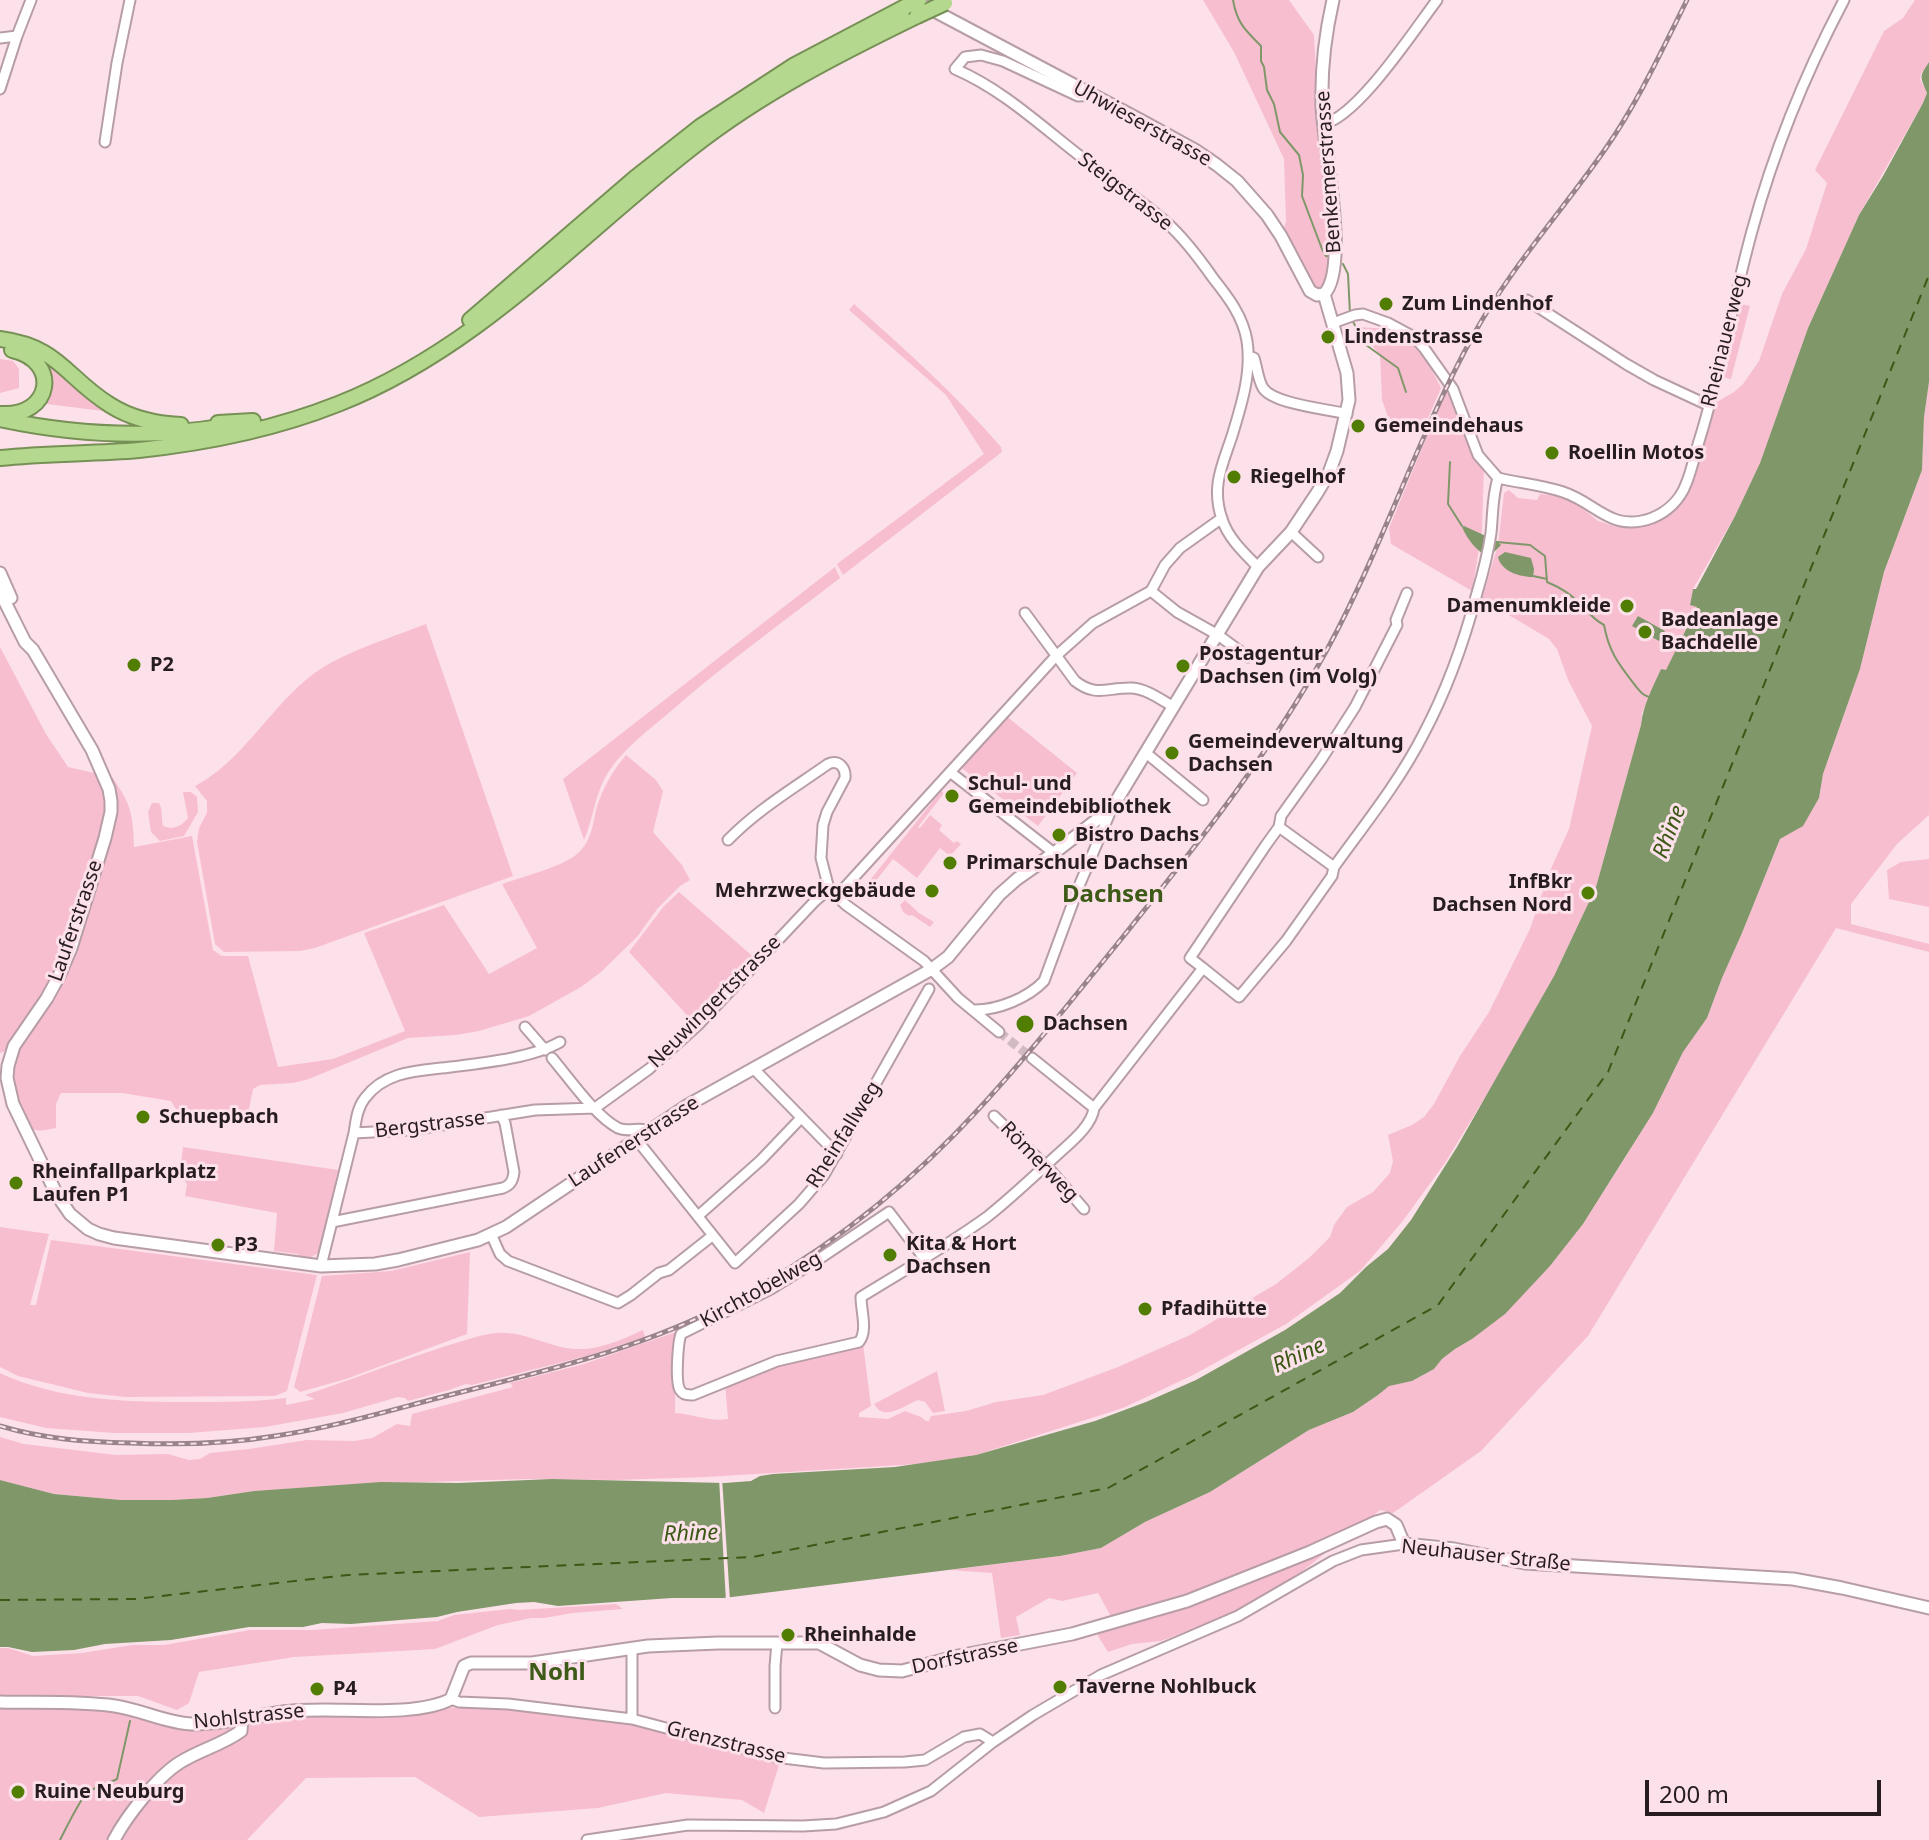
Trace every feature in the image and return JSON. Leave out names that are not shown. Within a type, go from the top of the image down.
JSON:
[{"type":"highway","points":[[1,419],[65,430],[128,434],[193,431],[253,421],[353,388],[443,339],[493,302],[635,178],[693,132],[754,90],[793,66],[914,6],[949,2]]},
{"type":"highway","points":[[0,458],[138,450],[219,437],[317,412],[375,388],[430,358],[483,322],[525,290],[660,173],[725,123],[914,6]]},
{"type":"highway","points":[[0,339],[45,352],[105,402],[142,420],[182,425],[253,421]]},
{"type":"highway","points":[[0,348],[21,352],[32,358],[44,379],[42,394],[33,406],[1,419]]},
{"type":"highway","points":[[1,419],[59,439],[110,443],[173,442],[219,437]]},
{"type":"street","points":[[0,89],[31,0]]},
{"type":"street","points":[[105,142],[130,0]]},
{"type":"street","name":"Benkemerstrasse","points":[[1324,294],[1334,276],[1336,248],[1322,87],[1324,49],[1333,0]]},
{"type":"street","points":[[1323,124],[1346,112],[1368,90],[1437,0]]},
{"type":"street","name":"Rheinauerweg","points":[[1498,478],[1572,495],[1613,520],[1636,522],[1650,519],[1665,512],[1677,500],[1685,487],[1710,406],[1751,233],[1781,135],[1844,0]]},
{"type":"street","name":"Uhwieserstrasse","points":[[914,6],[1093,95],[1217,165],[1254,199],[1281,236],[1310,291],[1317,295],[1324,294]]},
{"type":"street","points":[[0,38],[17,36]]},
{"type":"street","name":"Steigstrasse","points":[[1093,95],[1078,96],[1003,61],[981,55],[965,57],[955,69],[1014,102],[1168,224],[1189,246],[1232,303],[1245,330],[1249,356]]},
{"type":"street","points":[[975,1010],[1011,1002],[1044,981],[1112,808],[1258,567],[1291,532],[1329,473],[1349,400],[1338,321],[1324,294]]},
{"type":"street","points":[[1527,300],[1626,364],[1710,406]]},
{"type":"street","points":[[1338,321],[1359,314],[1369,316],[1402,330],[1424,348],[1453,389],[1478,455],[1498,478],[1493,495],[1491,533],[1460,653],[1424,735],[1391,788],[1334,867],[1332,876],[1286,941],[1239,997],[1190,958],[1279,827],[1281,816],[1355,707],[1397,625],[1396,620],[1407,593]]},
{"type":"street","points":[[1258,567],[1237,545],[1222,518],[1216,485],[1248,378],[1249,356],[1254,358],[1263,388],[1270,395],[1287,402],[1347,414]]},
{"type":"street","points":[[1222,518],[1180,548],[1165,565],[1151,591],[1177,612],[1218,635],[1248,657]]},
{"type":"street","points":[[1291,532],[1318,557]]},
{"type":"street","name":"Lauferstrasse","points":[[0,573],[31,639],[33,650]]},
{"type":"street","name":"Neuwingertstrasse","points":[[595,1108],[649,1069],[697,1026],[815,901],[833,893],[1056,656],[1093,623],[1151,591]]},
{"type":"street","name":"Lauferstrasse","points":[[0,592],[25,642],[33,650],[92,750],[109,789],[111,812],[79,925],[65,962],[47,998],[10,1055],[9,1092],[26,1134],[63,1205],[78,1222],[99,1234],[142,1243],[321,1266]]},
{"type":"street","points":[[1025,613],[1075,681],[1087,689],[1137,689],[1174,707]]},
{"type":"street","points":[[1146,753],[1203,800]]},
{"type":"street","points":[[728,840],[765,808],[828,764],[839,764],[845,778],[827,812],[821,843],[821,858],[833,893],[924,961],[958,998],[999,1032]]},
{"type":"street","points":[[950,772],[1054,853]]},
{"type":"street","points":[[932,969],[948,957],[999,895],[1112,808]]},
{"type":"street","points":[[1279,827],[1334,867]]},
{"type":"street","points":[[924,1258],[985,1218],[1045,1166],[1093,1117],[1094,1108],[1203,968]]},
{"type":"street","name":"Laufenerstrasse","points":[[321,1266],[398,1260],[469,1243],[491,1234],[514,1222],[688,1105],[932,969]]},
{"type":"street","points":[[919,977],[929,989]]},
{"type":"street","name":"Rheinfallweg","points":[[712,1236],[735,1263],[799,1204],[824,1175],[929,989],[940,979]]},
{"type":"street","points":[[525,1027],[595,1108],[621,1129],[630,1131],[643,1128],[649,1131]]},
{"type":"street","points":[[354,1133],[365,1098],[389,1079],[412,1071],[548,1054],[560,1042]]},
{"type":"street","points":[[1032,1058],[1094,1108]]},
{"type":"street","points":[[753,1068],[837,1154]]},
{"type":"street","name":"Bergstrasse","points":[[321,1266],[354,1133],[411,1130],[535,1110],[595,1108]]},
{"type":"street","points":[[332,1222],[509,1186],[514,1172],[501,1115]]},
{"type":"street","name":"Römerweg","points":[[994,1116],[1084,1209]]},
{"type":"street","points":[[698,1216],[761,1160],[801,1118]]},
{"type":"street","points":[[491,1234],[500,1254],[508,1261],[618,1303],[631,1295],[712,1236],[637,1140]]},
{"type":"street","name":"Kirchtobelweg","points":[[889,1212],[924,1258],[861,1297],[863,1339],[856,1344],[777,1361],[693,1395],[684,1394],[679,1387],[678,1341],[681,1334],[771,1289],[889,1212]]},
{"type":"street","name":"Dorfstrasse","points":[[451,1699],[464,1666],[471,1663],[544,1662],[632,1648],[718,1643],[819,1643],[865,1667],[891,1671],[913,1669],[958,1656],[1072,1634],[1187,1601],[1383,1519],[1392,1522],[1409,1544]]},
{"type":"street","name":"Neuhauser Straße","points":[[587,1840],[688,1825],[836,1824],[884,1812],[931,1791],[993,1742],[1101,1675],[1238,1616],[1333,1561],[1361,1550],[1409,1544],[1525,1563],[1793,1579],[1929,1608]]},
{"type":"street","points":[[775,1708],[777,1643]]},
{"type":"street","points":[[632,1648],[632,1719]]},
{"type":"street","name":"Grenzstrasse","points":[[451,1699],[632,1719],[775,1757],[824,1763],[916,1761],[933,1757],[964,1737],[980,1734],[993,1742]]},
{"type":"street","name":"Nohlstrasse","points":[[0,1702],[108,1705],[190,1724],[286,1711],[362,1712],[410,1708],[437,1705],[451,1699]]},
{"type":"street","points":[[114,1840],[158,1782],[179,1763],[241,1731],[242,1718]]},
{"type":"shaded area","points":[[1203,0],[1289,0],[1314,35],[1319,133],[1328,205],[1329,280],[1321,289],[1312,287],[1283,232],[1286,221],[1284,159],[1234,52]]},
{"type":"shaded area","points":[[1915,0],[1929,0],[1929,62],[1920,79],[1927,93],[1859,215],[1808,328],[1760,463],[1735,516],[1693,589],[1690,604],[1697,606],[1666,671],[1661,669],[1642,713],[1596,887],[1520,1040],[1445,1163],[1402,1222],[1360,1271],[1286,1324],[1193,1375],[1123,1408],[976,1455],[918,1464],[707,1477],[360,1484],[172,1500],[121,1500],[54,1494],[0,1480],[0,1437],[24,1444],[116,1455],[168,1454],[189,1460],[200,1459],[210,1453],[307,1440],[354,1441],[372,1438],[397,1424],[410,1426],[412,1414],[513,1387],[510,1383],[584,1364],[676,1332],[675,1413],[728,1419],[725,1384],[777,1363],[863,1344],[871,1406],[859,1413],[859,1417],[888,1419],[905,1411],[929,1421],[931,1416],[1043,1395],[1118,1367],[1190,1335],[1276,1284],[1330,1237],[1334,1225],[1347,1207],[1373,1192],[1390,1173],[1393,1161],[1388,1135],[1424,1117],[1489,1012],[1530,929],[1549,873],[1569,829],[1592,726],[1568,680],[1557,649],[1549,639],[1482,599],[1498,545],[1504,493],[1509,490],[1518,498],[1537,500],[1540,494],[1559,496],[1578,505],[1598,521],[1617,527],[1625,522],[1650,519],[1677,500],[1710,406],[1743,384],[1759,361],[1782,294],[1806,249],[1827,183],[1815,170],[1884,31],[1903,18]]},
{"type":"shaded area","points":[[854,304],[948,391],[1001,447],[1002,452],[843,575],[837,564],[984,454],[946,395],[849,310]]},
{"type":"shaded area","points":[[1741,304],[1750,306],[1731,379],[1723,377],[1734,331],[1739,331],[1734,330]]},
{"type":"shaded area","points":[[1357,327],[1390,329],[1423,353],[1441,388],[1421,434],[1392,428],[1382,400],[1380,355]]},
{"type":"shaded area","points":[[0,359],[13,361],[19,369],[19,388],[0,393]]},
{"type":"shaded area","points":[[50,361],[103,411],[47,404],[51,390]]},
{"type":"shaded area","points":[[1929,382],[1929,815],[1897,844],[1851,904],[1851,924],[1929,944],[1929,952],[1836,928],[1588,1336],[1481,1451],[1393,1513],[1380,1510],[1300,1573],[1250,1606],[1161,1641],[1132,1644],[1108,1652],[1098,1636],[1098,1630],[1115,1624],[1098,1593],[1062,1601],[1049,1598],[1016,1617],[1020,1635],[1001,1638],[992,1573],[950,1570],[1101,1548],[1145,1522],[1210,1492],[1309,1430],[1353,1412],[1389,1385],[1412,1381],[1434,1369],[1442,1359],[1472,1339],[1550,1266],[1583,1224],[1653,1113],[1683,1052],[1707,1018],[1780,839],[1803,825],[1819,798],[1823,774],[1860,669],[1884,572],[1922,470]]},
{"type":"shaded area","points":[[1449,383],[1484,465],[1482,531],[1472,591],[1391,544],[1389,528]]},
{"type":"shaded area","points":[[835,567],[840,578],[712,677],[622,754],[604,779],[584,840],[563,779]]},
{"type":"shaded area","points":[[426,624],[513,876],[315,948],[224,952],[215,944],[197,842],[199,828],[207,813],[207,801],[195,786],[226,764],[293,692],[319,670],[364,647]]},
{"type":"shaded area","points":[[0,647],[46,734],[68,767],[112,777],[130,810],[134,847],[192,836],[213,950],[222,956],[248,956],[278,1067],[333,1059],[405,1031],[364,933],[444,905],[489,974],[537,948],[502,884],[562,863],[583,848],[590,836],[604,790],[626,755],[656,780],[663,791],[653,832],[682,865],[690,880],[658,908],[637,937],[601,972],[529,1016],[479,1031],[408,1038],[309,1079],[260,1085],[253,1089],[248,1114],[181,1117],[171,1101],[122,1093],[61,1093],[56,1104],[56,1128],[34,1129],[24,1117],[15,1090],[15,1063],[22,1044],[0,1053]]},
{"type":"shaded area","points":[[1005,715],[1077,773],[1038,826],[959,766]]},
{"type":"shaded area","points":[[941,791],[944,793],[918,827],[930,815],[942,825],[939,830],[954,843],[957,841],[961,844],[950,856],[940,848],[917,878],[893,859],[863,897],[859,894]]},
{"type":"shaded area","points":[[183,792],[191,792],[197,797],[198,812],[184,836],[160,841],[151,832],[148,812],[152,803],[160,805],[163,826],[177,827],[188,818]]},
{"type":"shaded area","points":[[1929,859],[1929,907],[1889,899],[1887,870],[1901,862]]},
{"type":"shaded area","points":[[679,892],[757,960],[695,1024],[629,952],[664,906]]},
{"type":"shaded area","points":[[905,900],[934,922],[930,927],[903,912],[900,905]]},
{"type":"shaded area","points":[[183,1147],[338,1170],[320,1250],[308,1258],[274,1251],[277,1213],[185,1196],[187,1184],[180,1174]]},
{"type":"shaded area","points":[[0,1227],[49,1234],[30,1305],[36,1305],[51,1240],[317,1275],[287,1391],[275,1396],[126,1397],[88,1393],[18,1376],[0,1367]]},
{"type":"shaded area","points":[[470,1252],[467,1334],[346,1379],[300,1392],[294,1387],[322,1276],[391,1271]]},
{"type":"shaded area","points":[[643,1330],[645,1337],[591,1355],[408,1401],[398,1397],[343,1413],[265,1427],[189,1433],[114,1433],[46,1428],[0,1417],[0,1373],[46,1389],[95,1398],[193,1402],[286,1398],[286,1405],[315,1399],[305,1395],[483,1335],[513,1334],[561,1347],[583,1349],[614,1342]]},
{"type":"shaded area","points":[[937,1371],[945,1411],[933,1413],[925,1402],[918,1400],[888,1412],[883,1412],[874,1404]]},
{"type":"shaded area","points":[[616,1604],[623,1609],[531,1618],[498,1625],[435,1649],[294,1657],[199,1672],[189,1703],[177,1710],[138,1696],[0,1696],[0,1648],[33,1656],[82,1653],[132,1645],[164,1645],[250,1630],[312,1630],[438,1621],[454,1615],[510,1609]]},
{"type":"shaded area","points":[[0,1706],[121,1711],[176,1728],[197,1729],[290,1714],[356,1717],[480,1706],[615,1721],[662,1730],[780,1762],[764,1813],[742,1800],[666,1793],[598,1808],[479,1817],[415,1777],[306,1778],[247,1840],[0,1840]]},
{"type":"water","name":"Rhine","points":[[1929,62],[1929,382],[1922,470],[1884,572],[1860,669],[1823,774],[1819,798],[1803,826],[1780,839],[1707,1018],[1683,1052],[1653,1113],[1583,1224],[1550,1266],[1505,1314],[1442,1359],[1434,1369],[1412,1381],[1389,1386],[1353,1412],[1309,1430],[1210,1492],[1145,1522],[1101,1548],[1060,1556],[724,1598],[672,1598],[558,1606],[516,1603],[437,1617],[351,1624],[322,1623],[303,1627],[249,1627],[171,1640],[105,1644],[74,1650],[32,1652],[0,1647],[0,1480],[54,1494],[121,1500],[172,1500],[381,1482],[552,1479],[725,1483],[751,1481],[773,1474],[895,1467],[976,1455],[1095,1421],[1146,1402],[1196,1380],[1285,1330],[1340,1293],[1388,1249],[1411,1220],[1457,1147],[1554,976],[1596,887],[1649,696],[1661,669],[1666,670],[1697,607],[1690,605],[1693,589],[1696,589],[1735,516],[1760,463],[1808,328],[1859,215],[1923,103],[1927,93],[1922,77]]},
{"type":"water","points":[[1464,526],[1501,545],[1488,558],[1470,541]]},
{"type":"water","points":[[1505,552],[1531,558],[1533,577],[1517,574],[1503,566],[1498,557]]},
{"type":"water","points":[[1638,616],[1665,631],[1659,641],[1632,626]]},
{"type":"pier","points":[[719,1478],[722,1478],[730,1601],[726,1602]]},
{"type":"waterway","points":[[1233,0],[1242,26],[1261,46],[1267,90],[1274,104],[1280,132],[1299,155],[1303,175],[1302,196],[1322,249],[1326,256],[1331,257]]},
{"type":"waterway","points":[[1343,264],[1348,274],[1350,314]]},
{"type":"waterway","points":[[1352,320],[1366,345],[1398,368],[1406,392]]},
{"type":"waterway","points":[[1450,462],[1448,504],[1462,526]]},
{"type":"waterway","points":[[1497,542],[1530,545],[1545,556],[1547,582],[1576,599],[1604,625],[1611,650],[1619,663],[1639,690],[1649,697]]},
{"type":"waterway","points":[[1533,576],[1547,579]]},
{"type":"waterway","points":[[60,1840],[87,1793],[117,1779],[130,1721]]},
{"type":"ferry route","points":[[0,1600],[135,1599],[348,1575],[753,1557],[1108,1488],[1438,1305],[1608,1072],[1929,275]]},
{"type":"tunnel","points":[[999,1032],[1032,1058]]},
{"type":"railway","points":[[0,1426],[81,1441],[185,1444],[257,1439],[357,1419],[552,1369],[663,1333],[699,1318],[764,1283],[823,1246],[878,1204],[930,1159],[1018,1065],[1222,811],[1270,742],[1337,630],[1474,334],[1504,285],[1618,130],[1687,0]]},
{"type":"place","name":"Zum Lindenhof","points":[[1386,304]]},
{"type":"place","name":"Lindenstrasse","points":[[1328,337]]},
{"type":"place","name":"Gemeindehaus","points":[[1358,426]]},
{"type":"place","name":"Roellin Motos","points":[[1552,453]]},
{"type":"place","name":"Riegelhof","points":[[1234,477]]},
{"type":"place","name":"Damenumkleide","points":[[1627,606]]},
{"type":"place","name":"Badeanlage Bachdelle","points":[[1645,632]]},
{"type":"place","name":"P2","points":[[134,665]]},
{"type":"place","name":"Postagentur Dachsen (im Volg)","points":[[1183,666]]},
{"type":"place","name":"Gemeindeverwaltung Dachsen","points":[[1172,753]]},
{"type":"place","name":"Schul- und Gemeindebibliothek","points":[[952,796]]},
{"type":"place","name":"Bistro Dachs","points":[[1059,835]]},
{"type":"place","name":"Primarschule Dachsen","points":[[950,863]]},
{"type":"place","name":"Mehrzweckgebäude","points":[[932,891]]},
{"type":"place","name":"InfBkr Dachsen Nord","points":[[1588,893]]},
{"type":"place","name":"Dachsen","points":[[1025,1024]]},
{"type":"place","name":"Schuepbach","points":[[143,1117]]},
{"type":"place","name":"Rheinfallparkplatz Laufen P1","points":[[16,1183]]},
{"type":"place","name":"P3","points":[[218,1245]]},
{"type":"place","name":"Kita & Hort Dachsen","points":[[890,1255]]},
{"type":"place","name":"Pfadihütte","points":[[1145,1309]]},
{"type":"place","name":"Rheinhalde","points":[[788,1635]]},
{"type":"place","name":"Taverne Nohlbuck","points":[[1060,1687]]},
{"type":"place","name":"P4","points":[[317,1689]]},
{"type":"place","name":"Ruine Neuburg","points":[[18,1792]]},
{"type":"district","name":"Dachsen","points":[[1113,895]]},
{"type":"district","name":"Nohl","points":[[557,1673]]}]
